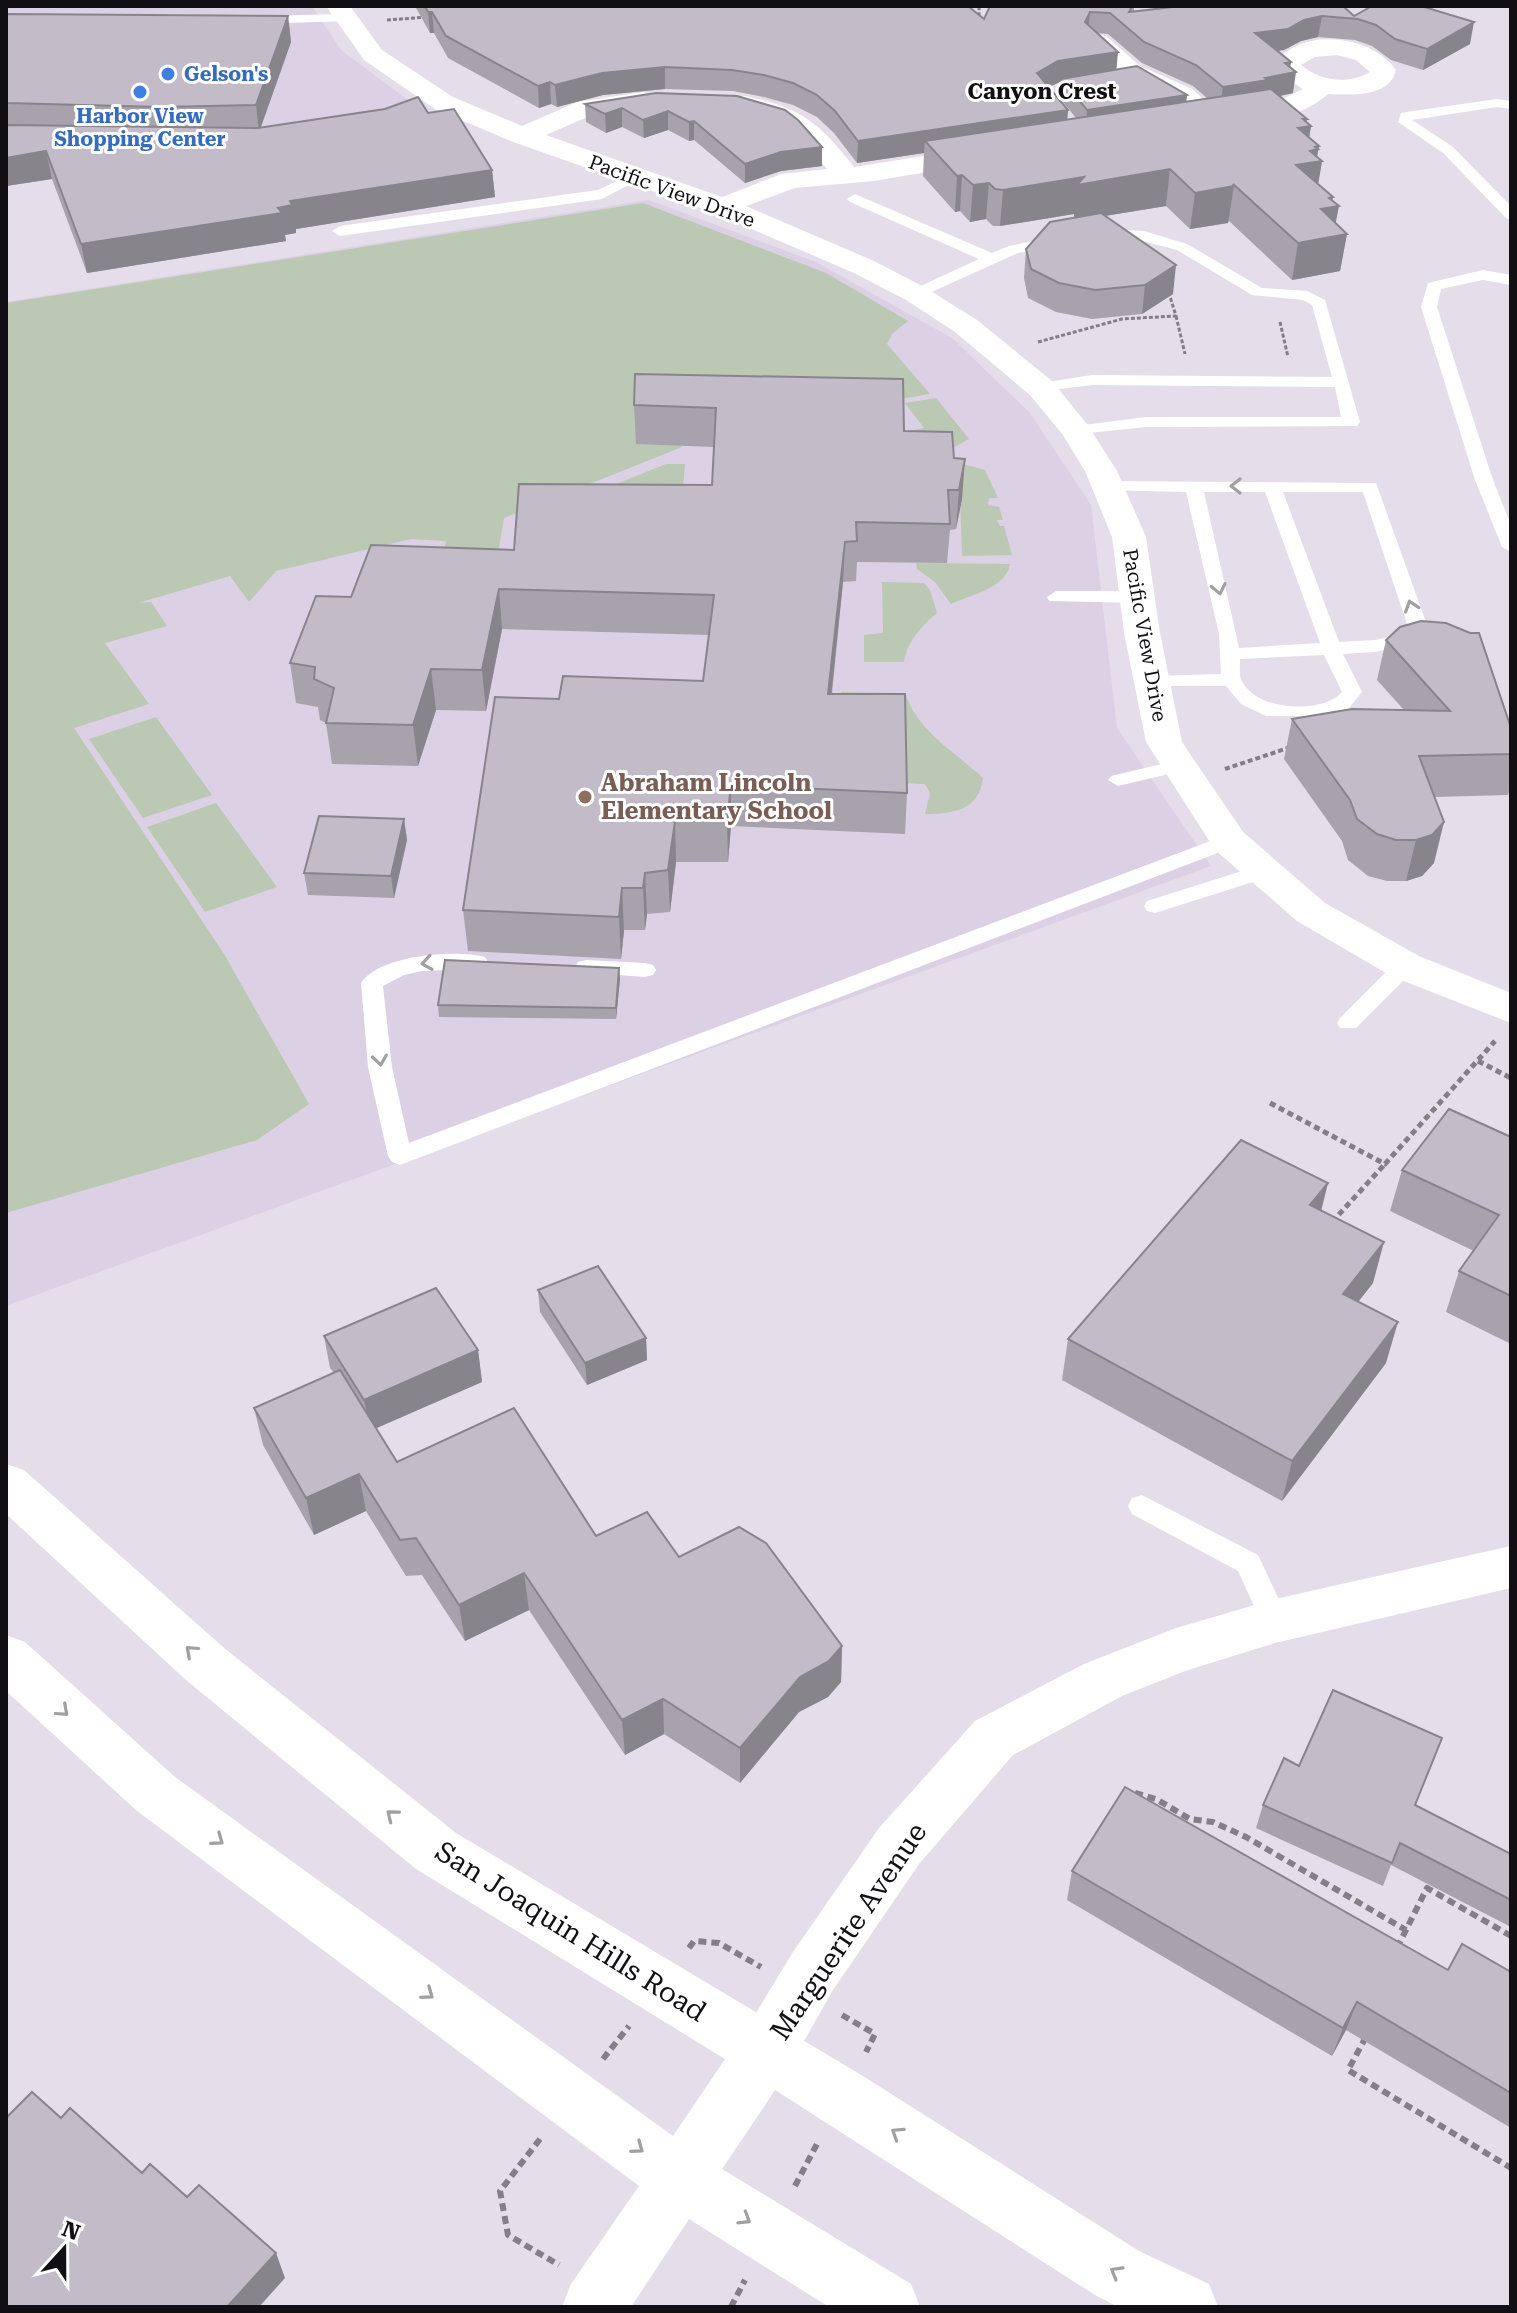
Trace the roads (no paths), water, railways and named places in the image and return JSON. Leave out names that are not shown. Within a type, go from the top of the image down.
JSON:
[{"type":"street","name":"Pacific View Drive","points":[[341,12],[373,55],[430,108],[522,136],[722,206],[864,267],[916,294],[966,326],[1041,388],[1076,431],[1107,486],[1129,537],[1164,742],[1229,841],[1311,912],[1405,966],[1511,1009]]},
{"type":"street","points":[[1097,41],[1140,77],[1183,94],[1213,121]]},
{"type":"street","points":[[1184,125],[1278,111],[1311,98],[1321,86]]},
{"type":"street","points":[[522,136],[586,108],[632,101],[671,101]]},
{"type":"street","points":[[712,102],[760,107],[803,123],[814,131],[850,187]]},
{"type":"street","points":[[722,206],[791,180],[850,187],[1010,151]]},
{"type":"street","name":"San Joaquin Hills Road","points":[[6,1484],[205,1664],[436,1851],[766,2051],[1117,2273],[1186,2307]]},
{"type":"street","name":"Marguerite Avenue","points":[[594,2307],[678,2177],[766,2051],[813,1971],[899,1846],[994,1738],[1103,1680],[1176,1651],[1275,1621],[1511,1567]]},
{"type":"street","points":[[6,1658],[156,1794],[678,2177],[888,2307]]},
{"type":"lane","points":[[239,20],[341,12]]},
{"type":"lane","points":[[1112,81],[1140,77]]},
{"type":"lane","points":[[1511,105],[1497,103],[1406,116],[1405,122],[1448,150],[1511,215]]},
{"type":"lane","points":[[340,231],[602,194],[633,177]]},
{"type":"lane","points":[[850,187],[992,259]]},
{"type":"lane","points":[[916,294],[1014,249],[1096,234],[1144,236],[1182,247],[1258,292],[1307,296],[1319,303],[1351,422],[1146,422],[1076,431]]},
{"type":"lane","points":[[1511,280],[1483,275],[1434,286],[1429,307],[1484,480],[1506,521],[1511,547]]},
{"type":"lane","points":[[1041,388],[1092,380],[1342,382]]},
{"type":"lane","points":[[1107,486],[1370,487],[1421,636],[1375,646],[1230,654]]},
{"type":"lane","points":[[1194,486],[1229,634],[1231,680],[1248,700],[1266,710],[1325,712],[1342,704],[1352,692],[1331,648],[1272,486]]},
{"type":"lane","points":[[1056,597],[1137,597]]},
{"type":"lane","points":[[1152,682],[1231,680]]},
{"type":"lane","points":[[1118,780],[1179,766]]},
{"type":"lane","points":[[501,963],[438,960],[390,970],[372,983],[380,1067],[400,1156],[1229,841]]},
{"type":"lane","points":[[1155,906],[1264,871]]},
{"type":"lane","points":[[565,966],[645,970]]},
{"type":"lane","points":[[1348,1023],[1405,966]]},
{"type":"lane","points":[[1142,1506],[1248,1563],[1275,1621]]},
{"type":"place","name":"Gelson's","points":[[168,74]]},
{"type":"place","name":"Harbor View Shopping Center","points":[[140,92]]},
{"type":"place","name":"Abraham Lincoln Elementary School","points":[[585,797]]},
{"type":"district","name":"Canyon Crest","points":[[1042,91]]}]
